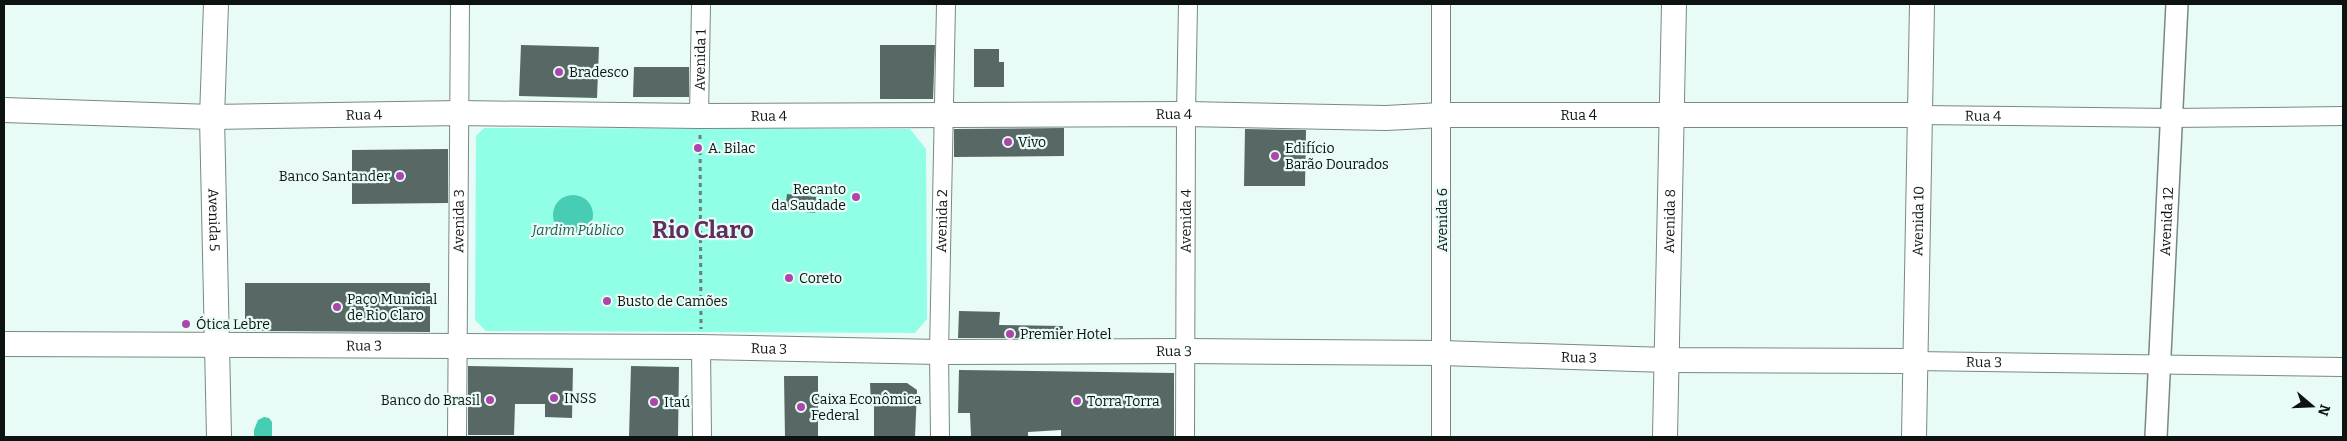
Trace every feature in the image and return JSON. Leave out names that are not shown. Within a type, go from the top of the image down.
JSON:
[{"type":"main road","name":"Avenida 5","points":[[216,4],[212,117],[219,437]]},
{"type":"main road","name":"Avenida 8","points":[[1665,437],[1674,4]]},
{"type":"main road","name":"Avenida 10","points":[[1914,437],[1922,4]]},
{"type":"main road","name":"Rua 4","points":[[4,110],[212,117],[460,113],[699,116],[1186,114],[1386,118],[1442,115],[1919,115]]},
{"type":"main road","name":"Rua 3","points":[[4,344],[701,347],[939,352],[1186,350],[1441,353],[1667,360],[1915,361]]},
{"type":"street","name":"Avenida 3","points":[[458,437],[460,4]]},
{"type":"street","name":"Avenida 1","points":[[699,116],[701,4]]},
{"type":"street","name":"Avenida 2","points":[[940,437],[939,352],[946,4]]},
{"type":"street","name":"Avenida 4","points":[[1186,437],[1188,4]]},
{"type":"street","name":"Avenida 6","points":[[1441,4],[1441,437]]},
{"type":"street","name":"Avenida 12","points":[[2156,437],[2177,4]]},
{"type":"street","name":"Rua 4","points":[[1919,115],[2171,118],[2343,116]]},
{"type":"street","points":[[701,347],[702,437]]},
{"type":"street","name":"Rua 3","points":[[1915,361],[2343,367]]},
{"type":"path","points":[[699,116],[701,347]]},
{"type":"green space","name":"Jardim Público","points":[[484,128],[910,129],[926,149],[927,319],[915,333],[486,331],[475,320],[476,136]]},
{"type":"shaded area","points":[[573,195],[587,201],[593,215],[587,229],[573,235],[559,229],[553,215],[559,201]]},
{"type":"shaded area","points":[[264,417],[269,418],[272,422],[272,437],[254,437],[254,430],[258,420]]},
{"type":"building","name":"Bradesco","points":[[521,45],[599,47],[597,98],[519,96]]},
{"type":"building","points":[[880,45],[935,45],[933,99],[880,99]]},
{"type":"building","points":[[974,49],[999,49],[999,62],[1004,62],[1004,87],[974,87]]},
{"type":"building","name":"Bradesco","points":[[634,67],[689,67],[689,97],[633,97]]},
{"type":"building","name":"Vivo","points":[[1064,128],[1064,156],[954,157],[954,129]]},
{"type":"building","name":"Edifício Barão Dourados","points":[[1245,129],[1306,130],[1305,186],[1244,186]]},
{"type":"building","name":"Banco Santander","points":[[448,149],[448,203],[352,204],[352,150]]},
{"type":"building","points":[[787,194],[816,197],[815,213],[785,210]]},
{"type":"building","name":"Paço Municial de Rio Claro","points":[[245,283],[430,283],[430,332],[245,331]]},
{"type":"building","name":"Premier Hotel","points":[[959,311],[1000,312],[999,325],[1063,326],[1063,338],[958,338]]},
{"type":"building","points":[[468,366],[573,368],[572,418],[545,417],[545,404],[515,404],[514,435],[468,435]]},
{"type":"building","name":"Itaú","points":[[631,366],[679,367],[678,437],[629,437]]},
{"type":"building","points":[[959,370],[1174,373],[1174,437],[1061,437],[1061,430],[1028,432],[1028,437],[971,437],[970,413],[958,413]]},
{"type":"building","name":"Caixa Econômica Federal","points":[[784,376],[818,376],[818,437],[785,437]]},
{"type":"building","points":[[870,383],[907,383],[917,390],[915,437],[874,437],[874,406],[871,406]]},
{"type":"place","name":"Bradesco","points":[[559,72]]},
{"type":"place","name":"Vivo","points":[[1008,142]]},
{"type":"place","name":"A. Bilac","points":[[698,148]]},
{"type":"place","name":"Edifício Barão Dourados","points":[[1275,156]]},
{"type":"place","name":"Banco Santander","points":[[400,176]]},
{"type":"place","name":"Recanto da Saudade","points":[[856,197]]},
{"type":"place","name":"Coreto","points":[[789,278]]},
{"type":"place","name":"Busto de Camões","points":[[607,301]]},
{"type":"place","name":"Paço Municial de Rio Claro","points":[[337,307]]},
{"type":"place","name":"Ótica Lebre","points":[[186,324]]},
{"type":"place","name":"Premier Hotel","points":[[1010,334]]},
{"type":"place","name":"INSS","points":[[554,398]]},
{"type":"place","name":"Banco do Brasil","points":[[490,400]]},
{"type":"place","name":"Torra Torra","points":[[1077,401]]},
{"type":"place","name":"Itaú","points":[[654,402]]},
{"type":"place","name":"Caixa Econômica Federal","points":[[801,407]]},
{"type":"district","name":"Rio Claro","points":[[703,230]]}]
